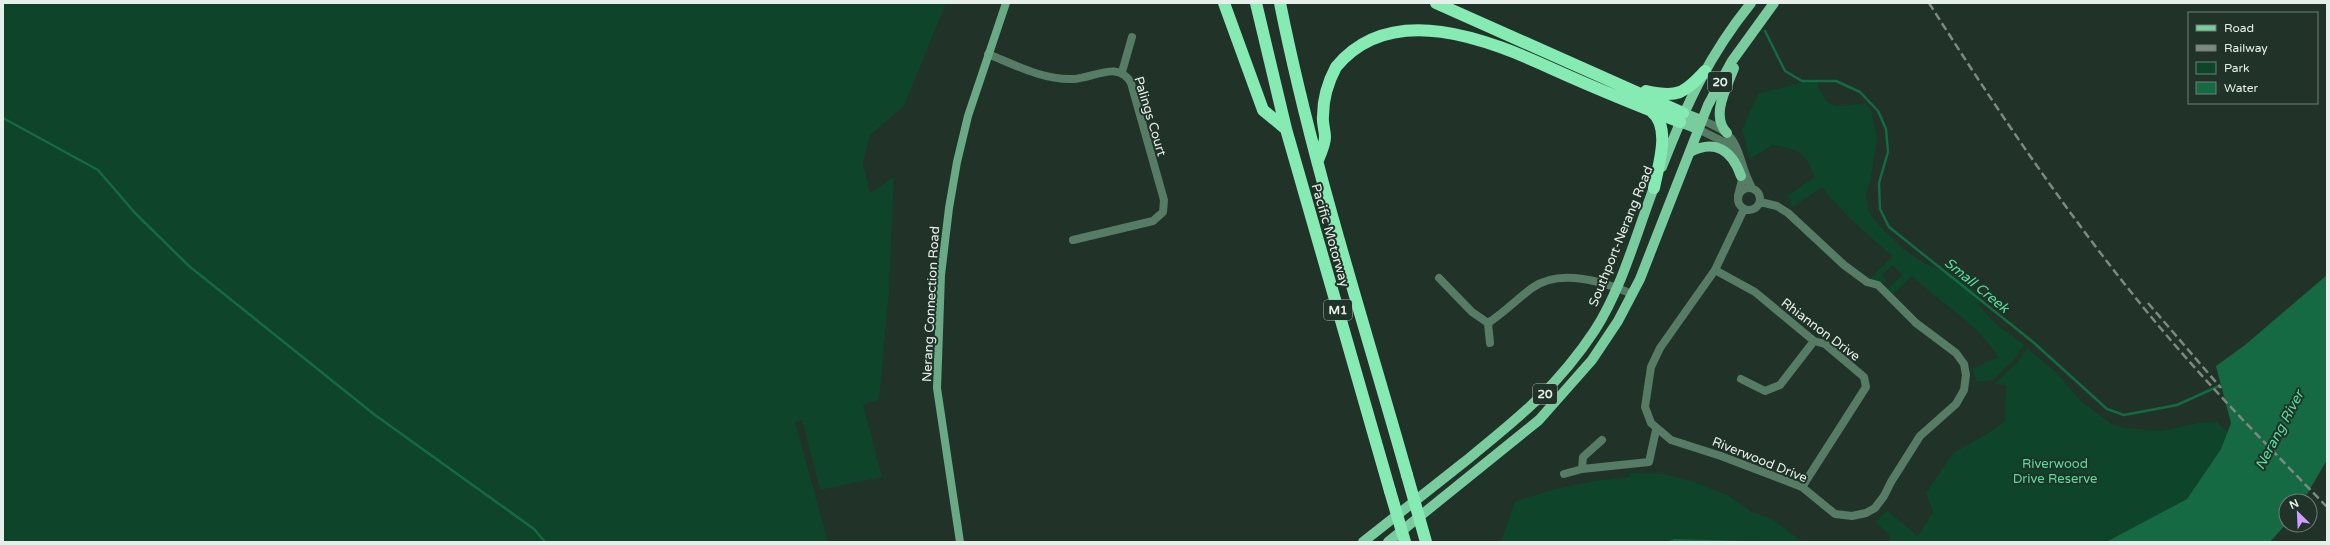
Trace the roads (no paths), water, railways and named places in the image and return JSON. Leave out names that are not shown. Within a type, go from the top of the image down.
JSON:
[{"type":"highway","points":[[1224,3],[1263,110],[1286,129]]},
{"type":"highway","name":"Pacific Motorway","points":[[1256,3],[1286,129],[1405,542]]},
{"type":"highway","name":"Pacific Motorway","points":[[1280,3],[1297,81],[1318,162],[1426,542]]},
{"type":"highway","points":[[1436,3],[1627,87],[1681,118]]},
{"type":"highway","points":[[1318,162],[1325,138],[1322,117],[1324,101],[1337,66],[1352,47],[1371,32],[1381,27],[1408,20],[1438,21],[1465,28],[1651,111],[1681,118]]},
{"type":"highway","points":[[1627,87],[1661,94],[1677,94],[1689,88],[1704,71]]},
{"type":"highway","points":[[1651,111],[1658,119],[1662,132],[1654,188]]},
{"type":"main road","name":"Nerang Connection Road","points":[[960,542],[937,388],[941,275],[948,208],[957,162],[968,116],[1006,3]]},
{"type":"main road","name":"Southport-Nerang Road","points":[[1363,542],[1522,416],[1550,389],[1595,329],[1616,288],[1681,118],[1704,71],[1727,33],[1751,3]]},
{"type":"main road","name":"20","points":[[1388,542],[1539,420],[1592,360],[1632,294],[1647,263],[1700,124],[1726,72],[1774,3]]},
{"type":"main road","points":[[1727,133],[1720,123],[1721,103],[1743,46]]},
{"type":"main road","points":[[1681,118],[1700,124]]},
{"type":"main road","points":[[1690,152],[1702,146],[1719,148],[1734,162],[1741,176]]},
{"type":"street","points":[[1122,72],[1132,37]]},
{"type":"street","name":"Palings Court","points":[[988,54],[1057,79],[1082,78],[1117,70],[1127,74],[1131,82],[1164,200],[1163,212],[1152,221],[1073,240]]},
{"type":"street","points":[[1700,124],[1717,126],[1727,133],[1739,150],[1747,178],[1752,188],[1759,194],[1760,202],[1755,208],[1744,209]]},
{"type":"street","points":[[1700,124],[1727,144],[1736,159],[1742,182],[1738,196],[1739,204],[1744,209]]},
{"type":"street","points":[[1738,196],[1742,190],[1752,188]]},
{"type":"street","name":"Riverwood Drive","points":[[1656,430],[1671,440],[1722,456],[1802,487],[1835,514],[1852,516],[1866,513],[1875,508],[1884,496],[1891,482],[1920,436],[1956,404],[1964,390],[1966,375],[1964,364],[1956,353],[1916,323],[1878,285],[1867,282],[1844,265],[1785,211],[1760,202]]},
{"type":"street","points":[[1564,474],[1582,469],[1649,462],[1656,430],[1651,423],[1645,407],[1651,367],[1660,348],[1715,270],[1744,209]]},
{"type":"street","name":"Rhiannon Drive","points":[[1715,270],[1755,292],[1814,341],[1825,344],[1864,377],[1866,387],[1802,487]]},
{"type":"street","points":[[1439,278],[1472,312],[1488,323],[1490,343]]},
{"type":"street","points":[[1488,323],[1532,288],[1549,281],[1590,279],[1632,294]]},
{"type":"street","points":[[1741,378],[1765,391],[1780,385],[1814,341]]},
{"type":"street","points":[[1582,469],[1582,457],[1602,440]]},
{"type":"water","name":"Nerang River","points":[[2327,275],[2327,460],[2308,493],[2278,493],[2278,533],[2270,542],[2106,542],[2187,499],[2221,449],[2231,423],[2216,366],[2245,345]]},
{"type":"water","points":[[1674,539],[1751,541],[1753,542],[1667,542]]},
{"type":"waterway","name":"Small Creek","points":[[1765,31],[1785,71],[1802,81],[1836,81],[1860,92],[1878,111],[1886,129],[1888,152],[1879,183],[1880,209],[1889,227],[2033,342],[2107,409],[2124,415],[2177,405],[2219,386],[2224,387]]},
{"type":"waterway","points":[[3,118],[98,170],[135,213],[189,266],[375,415],[534,529],[545,542]]},
{"type":"railway","points":[[1929,3],[2015,135],[2076,221],[2140,304],[2211,386],[2327,507]]},
{"type":"railway","points":[[2148,303],[2221,388]]},
{"type":"park label","name":"Riverwood Drive Reserve","points":[[2055,470]]}]
